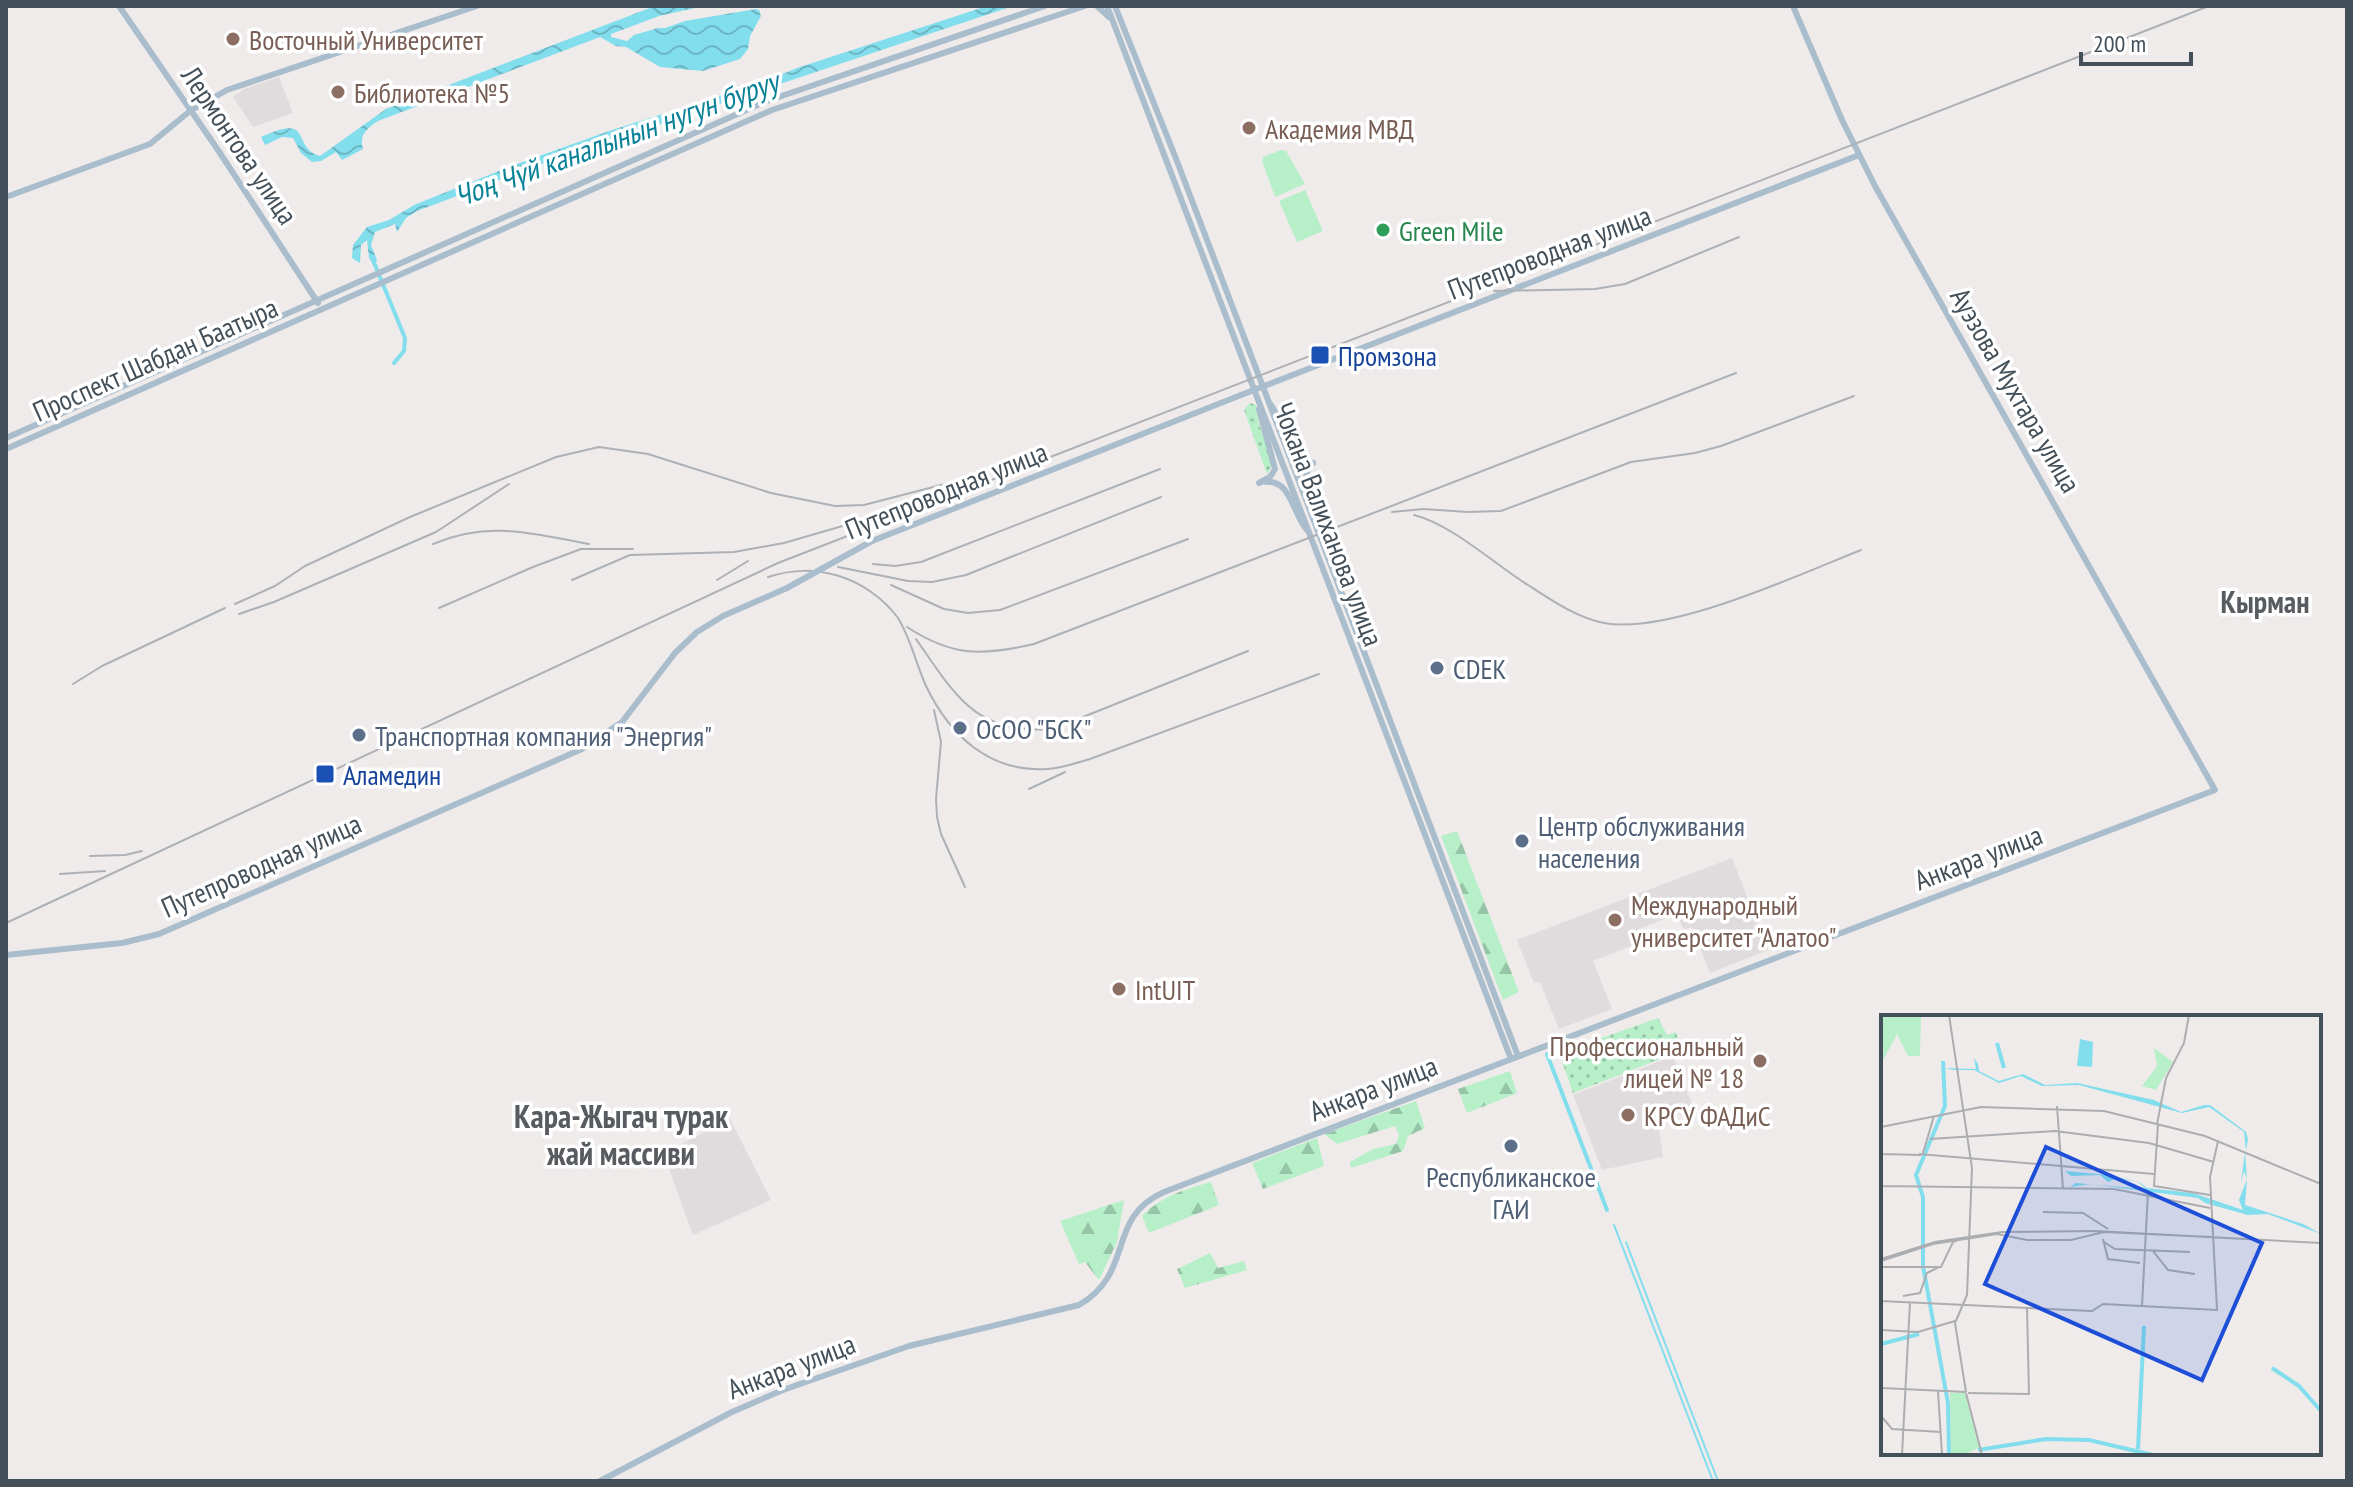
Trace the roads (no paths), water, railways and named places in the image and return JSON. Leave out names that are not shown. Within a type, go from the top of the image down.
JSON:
[{"type":"main road","name":"Лермонтова улица","points":[[119,6],[322,310]]},
{"type":"main road","points":[[6,197],[150,144],[190,111],[227,90],[477,6]]},
{"type":"main road","points":[[1045,6],[778,97],[458,238],[463,247],[782,106],[1072,7],[1085,6]]},
{"type":"main road","points":[[1097,6],[1116,21]]},
{"type":"main road","name":"Чокана Валиханова улица","points":[[1107,6],[1116,21],[1514,1057]]},
{"type":"main road","name":"Чокана Валиханова улица","points":[[1116,21],[1118,6]]},
{"type":"main road","name":"Ауэзова Мухтара улица","points":[[1793,6],[1859,155],[2215,790]]},
{"type":"main road","points":[[976,30],[980,39]]},
{"type":"main road","points":[[902,55],[905,64]]},
{"type":"main road","points":[[778,97],[782,106]]},
{"type":"main road","points":[[722,121],[726,131]]},
{"type":"main road","name":"Путепроводная улица","points":[[6,955],[122,943],[175,928],[582,749],[622,722],[675,653],[697,632],[723,616],[787,588],[872,541],[1859,155]]},
{"type":"main road","points":[[626,163],[630,173]]},
{"type":"main road","points":[[503,218],[507,227]]},
{"type":"main road","name":"Проспект Шабдан Баатыра","points":[[10,437],[458,238]]},
{"type":"main road","name":"Проспект Шабдан Баатыра","points":[[6,449],[463,247]]},
{"type":"main road","points":[[172,366],[175,374]]},
{"type":"main road","points":[[1262,399],[1280,418],[1297,457],[1313,463],[1304,479],[1314,511],[1313,530]]},
{"type":"main road","points":[[1262,399],[1261,425],[1275,463],[1273,473],[1259,483],[1280,483],[1297,517],[1313,530]]},
{"type":"main road","points":[[83,405],[87,413]]},
{"type":"main road","points":[[27,429],[31,437]]},
{"type":"main road","points":[[10,437],[17,444]]},
{"type":"main road","name":"Анкара улица","points":[[600,1481],[743,1406],[797,1385],[909,1346],[1079,1305],[1095,1293],[1111,1274],[1131,1218],[1146,1201],[1247,1159],[2215,790]]},
{"type":"water","points":[[655,6],[704,6],[659,16],[611,34],[611,37],[627,41],[634,35],[685,21],[756,9],[761,16],[750,36],[748,49],[740,59],[703,71],[660,67],[626,47],[616,46],[600,37],[378,121],[364,133],[363,149],[342,160],[336,152],[321,161],[312,162],[301,153],[293,138],[282,137],[265,145],[261,137],[289,128],[300,134],[311,152],[320,156],[386,109]]},
{"type":"water","points":[[987,6],[1013,6],[550,161],[417,211],[406,218],[397,232],[395,224],[375,232],[371,245],[377,260],[374,266],[369,258],[367,240],[361,245],[360,263],[352,258],[353,245],[367,227],[514,165]]},
{"type":"waterway","name":"Чоң Чүй каналынын нугун буруу","points":[[373,260],[405,338],[404,351],[394,363]]},
{"type":"waterway","points":[[1547,1054],[1607,1210]]},
{"type":"waterway","points":[[1614,1225],[1713,1481]]},
{"type":"waterway","points":[[1626,1242],[1718,1481]]},
{"type":"railway","points":[[6,923],[778,563],[2209,6]]},
{"type":"railway","points":[[1494,291],[1595,289],[1625,284],[1739,237]]},
{"type":"railway","points":[[907,627],[939,644],[968,651],[999,651],[1034,644],[1736,373]]},
{"type":"railway","points":[[1392,512],[1423,509],[1501,511],[1631,462],[1721,446],[1854,396]]},
{"type":"railway","points":[[235,604],[275,586],[305,566],[410,517],[556,457],[599,447],[648,454],[771,493],[835,506],[864,505],[964,479]]},
{"type":"railway","points":[[873,564],[895,566],[921,562],[1160,469]]},
{"type":"railway","points":[[239,614],[436,532],[509,484]]},
{"type":"railway","points":[[838,567],[908,581],[932,582],[966,575],[1161,497]]},
{"type":"railway","points":[[1414,515],[1458,536],[1564,608],[1604,623],[1631,624],[1697,612],[1861,550]]},
{"type":"railway","points":[[572,580],[630,555],[734,552],[784,543],[846,525]]},
{"type":"railway","points":[[433,544],[473,532],[492,531],[530,533],[589,544]]},
{"type":"railway","points":[[891,585],[944,609],[968,613],[1000,610],[1188,539]]},
{"type":"railway","points":[[439,608],[581,549],[633,549]]},
{"type":"railway","points":[[717,580],[748,561]]},
{"type":"railway","points":[[768,577],[795,571],[821,572],[848,579],[872,592],[898,618],[926,686],[947,721],[974,748],[990,758],[1027,769],[1053,768],[1090,759],[1319,674]]},
{"type":"railway","points":[[73,684],[102,666],[225,608]]},
{"type":"railway","points":[[916,639],[943,678],[970,708],[1004,725],[1026,729],[1053,729],[1248,651]]},
{"type":"railway","points":[[934,710],[941,742],[937,817],[941,834],[965,887]]},
{"type":"railway","points":[[1029,789],[1065,772]]},
{"type":"railway","points":[[90,856],[142,851]]},
{"type":"railway","points":[[60,874],[105,871]]},
{"type":"place","name":"Восточный Университет","points":[[233,39]]},
{"type":"place","name":"Библиотека №5","points":[[338,92]]},
{"type":"place","name":"Академия МВД","points":[[1249,128]]},
{"type":"place","name":"Green Mile","points":[[1383,230]]},
{"type":"place","name":"Промзона","points":[[1320,355]]},
{"type":"place","name":"CDEK","points":[[1437,668]]},
{"type":"place","name":"ОсОО \"БСК\"","points":[[960,728]]},
{"type":"place","name":"Транспортная компания \"Энергия\"","points":[[359,735]]},
{"type":"place","name":"Аламедин","points":[[325,774]]},
{"type":"place","name":"Центр обслуживания населения","points":[[1522,841]]},
{"type":"place","name":"Международный университет \"Алатоо\"","points":[[1615,920]]},
{"type":"place","name":"IntUIT","points":[[1119,989]]},
{"type":"place","name":"Профессиональный лицей № 18","points":[[1760,1061]]},
{"type":"place","name":"КРСУ ФАДиС","points":[[1628,1115]]},
{"type":"place","name":"Республиканское ГАИ","points":[[1511,1146]]},
{"type":"district","name":"Кырман","points":[[2265,601]]},
{"type":"district","name":"Кара-Жыгач турак жай массиви","points":[[621,1134]]}]
